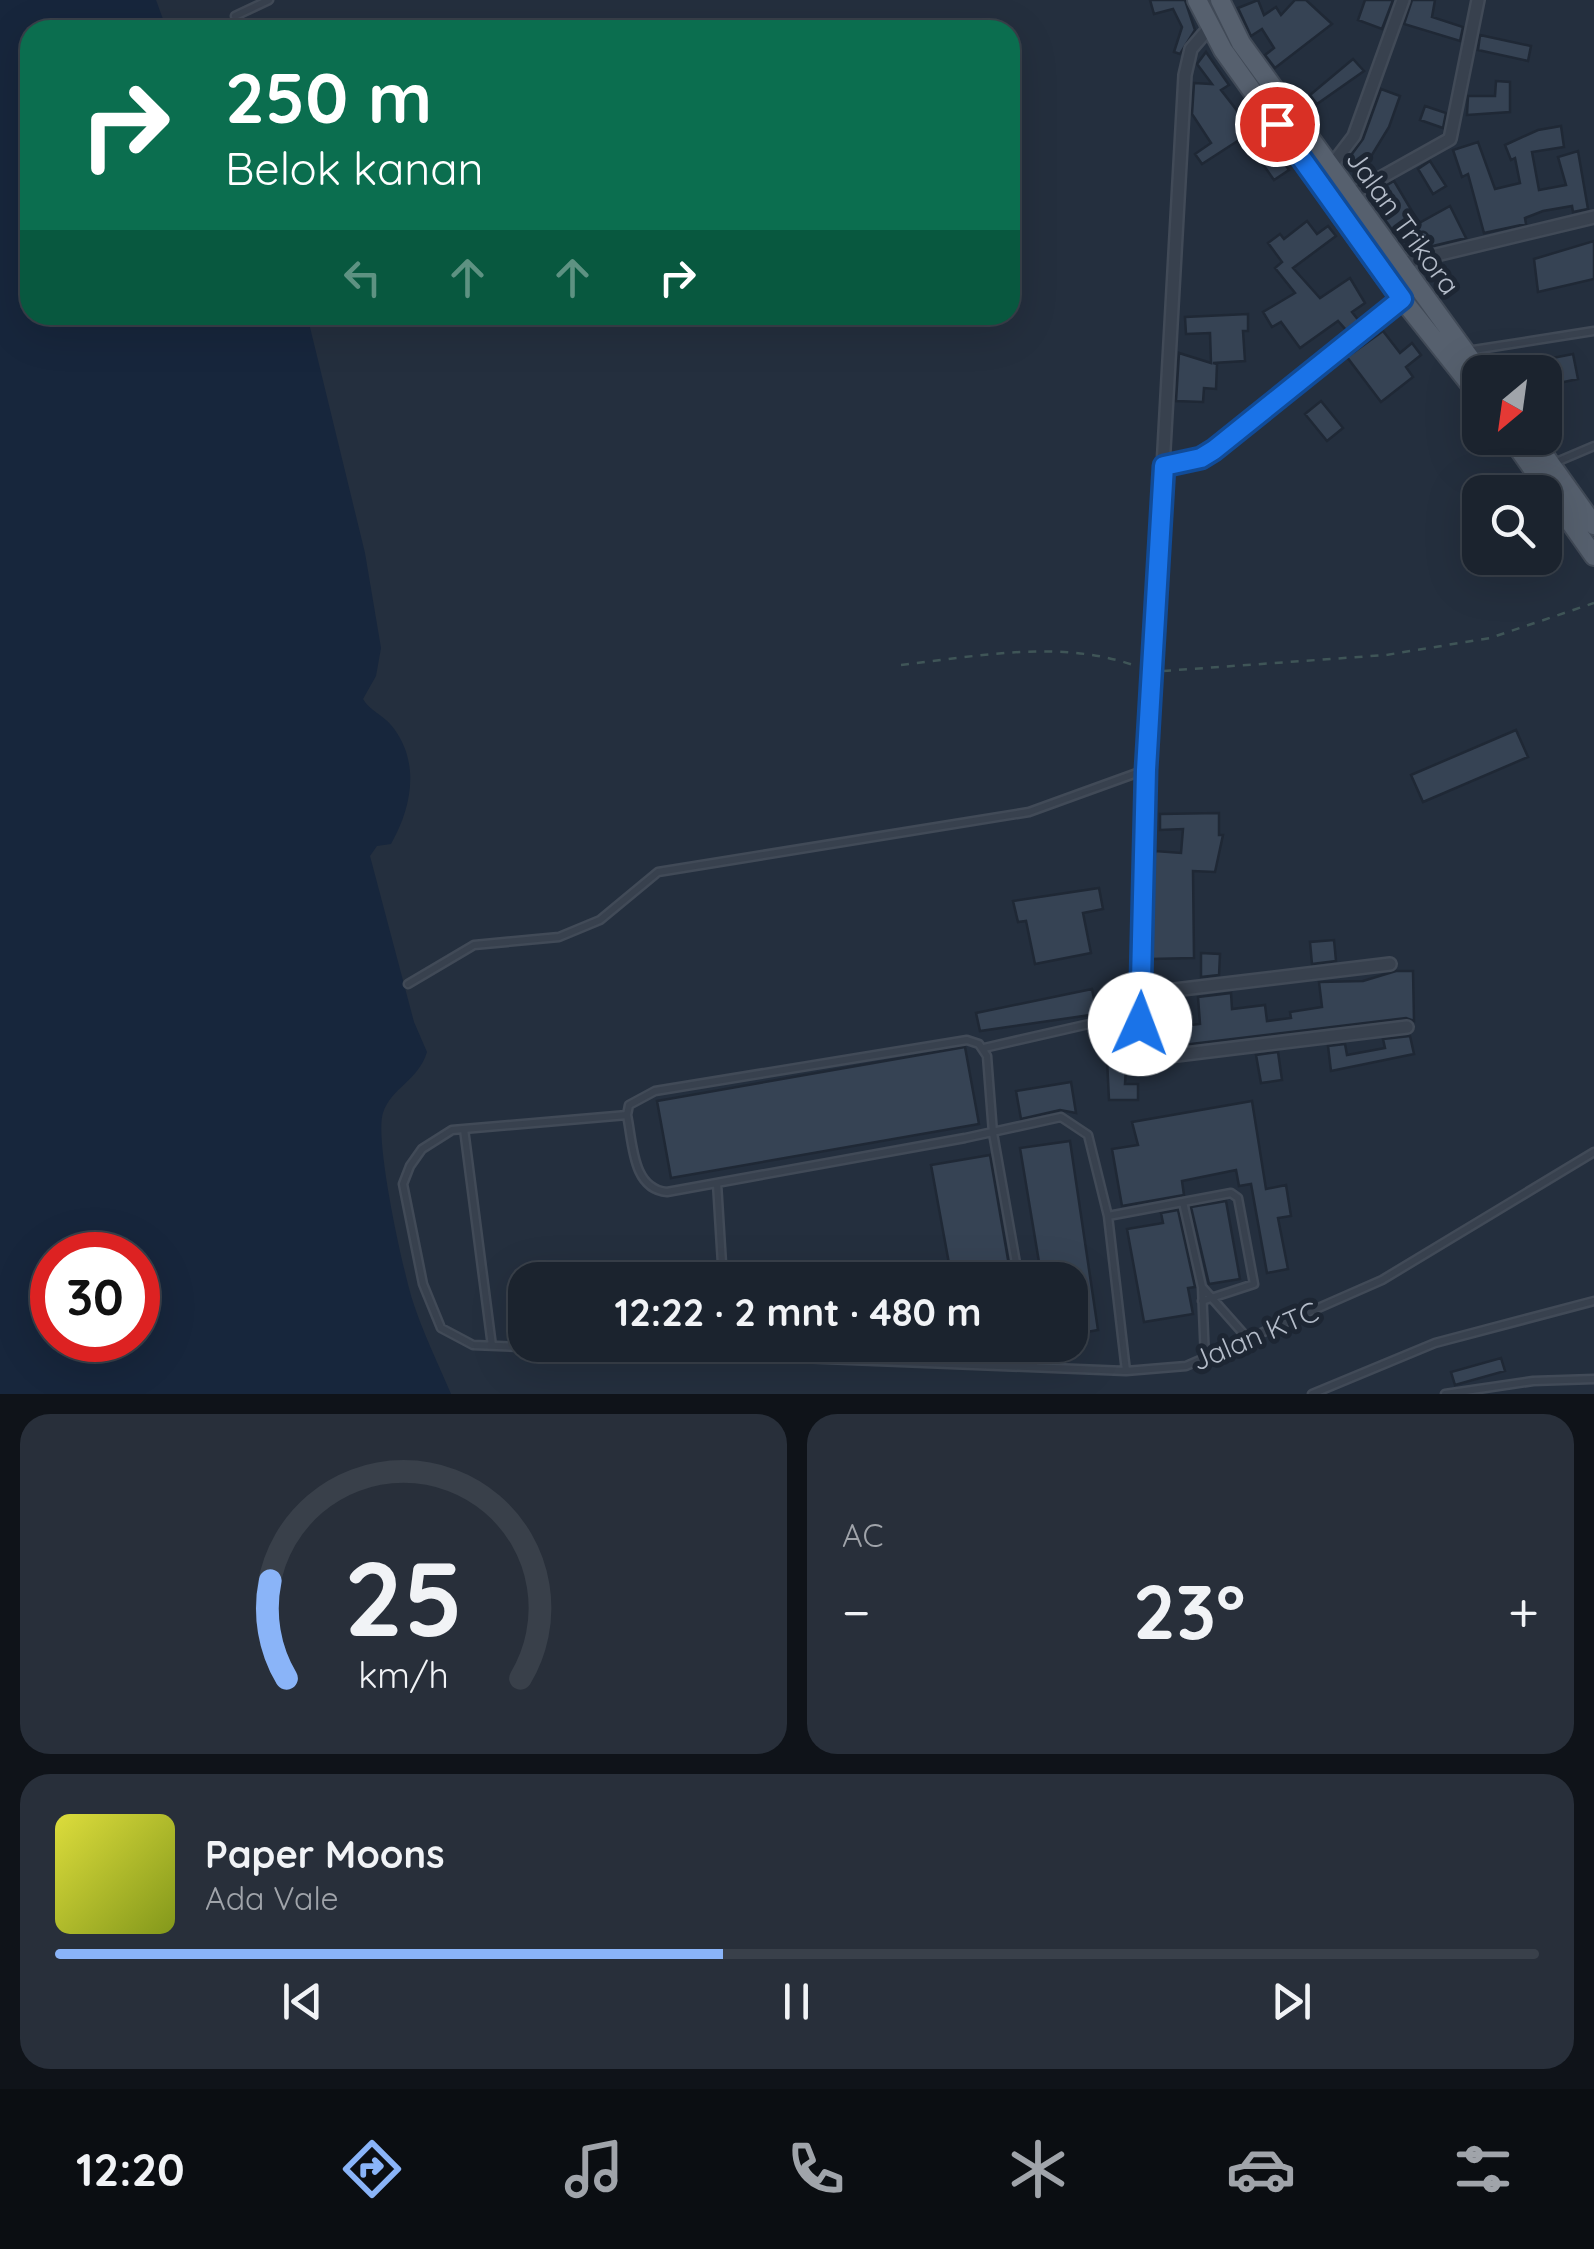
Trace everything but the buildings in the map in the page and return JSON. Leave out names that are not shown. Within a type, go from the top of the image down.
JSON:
[{"type":"main road","name":"Jalan Trikora","points":[[1197,0],[1209,28],[1324,176],[1350,196],[1462,365]]},
{"type":"main road","name":"Jalan Trikora","points":[[1220,0],[1241,43],[1324,176],[1331,201],[1402,299],[1462,358]]},
{"type":"main road","points":[[1524,455],[1594,556]]},
{"type":"main road","points":[[1545,455],[1594,524]]},
{"type":"street","points":[[1324,176],[1362,119],[1404,0]]},
{"type":"street","points":[[1331,201],[1350,196],[1450,139],[1478,0]]},
{"type":"street","points":[[1209,28],[1196,40],[1186,62],[1146,770],[1138,1054],[1144,1059],[1407,1026]]},
{"type":"street","points":[[1398,264],[1594,217]]},
{"type":"street","points":[[1164,466],[1201,458],[1214,450],[1402,299]]},
{"type":"street","points":[[1141,994],[1390,964]]},
{"type":"lane","points":[[235,16],[270,0]]},
{"type":"lane","points":[[1455,353],[1594,331]]},
{"type":"lane","points":[[1552,464],[1594,446]]},
{"type":"lane","points":[[408,984],[474,944],[559,937],[600,920],[658,872],[1029,812],[1146,770]]},
{"type":"lane","points":[[1089,1024],[984,1048],[966,1040],[655,1091],[636,1098],[627,1115],[640,1177],[646,1186],[667,1192],[1061,1117],[1077,1124],[1088,1136],[1108,1216],[1126,1371]]},
{"type":"lane","points":[[984,1048],[1016,1262]]},
{"type":"lane","name":"Jalan KTC","points":[[508,1347],[455,1340],[441,1328],[423,1284],[403,1184],[422,1149],[452,1130],[627,1115]]},
{"type":"lane","points":[[464,1129],[492,1346]]},
{"type":"lane","name":"Jalan KTC","points":[[893,1362],[1126,1371],[1170,1369],[1205,1359],[1382,1280],[1594,1152]]},
{"type":"lane","points":[[717,1183],[722,1262]]},
{"type":"lane","points":[[1108,1216],[1230,1193],[1238,1198],[1254,1284],[1202,1301]]},
{"type":"lane","points":[[1183,1202],[1202,1287],[1205,1359]]},
{"type":"lane","points":[[1202,1287],[1248,1340]]},
{"type":"lane","points":[[1312,1394],[1435,1343],[1594,1301]]},
{"type":"lane","points":[[1033,1362],[1034,1368]]},
{"type":"lane","points":[[1445,1394],[1532,1382],[1594,1379]]},
{"type":"path","points":[[901,665],[1031,650],[1112,657],[1154,672],[1386,655],[1490,638],[1594,603]]},
{"type":"water","points":[[0,0],[156,0],[163,20],[20,20],[20,325],[309,325],[365,553],[381,648],[376,676],[363,699],[400,739],[410,769],[408,800],[398,830],[391,844],[377,846],[370,856],[414,1022],[427,1052],[417,1070],[387,1104],[381,1127],[391,1206],[408,1286],[451,1394],[0,1394]]},
{"type":"route","points":[[1140,1024],[1146,770],[1164,466],[1201,458],[1214,450],[1402,299],[1277,124]]}]
